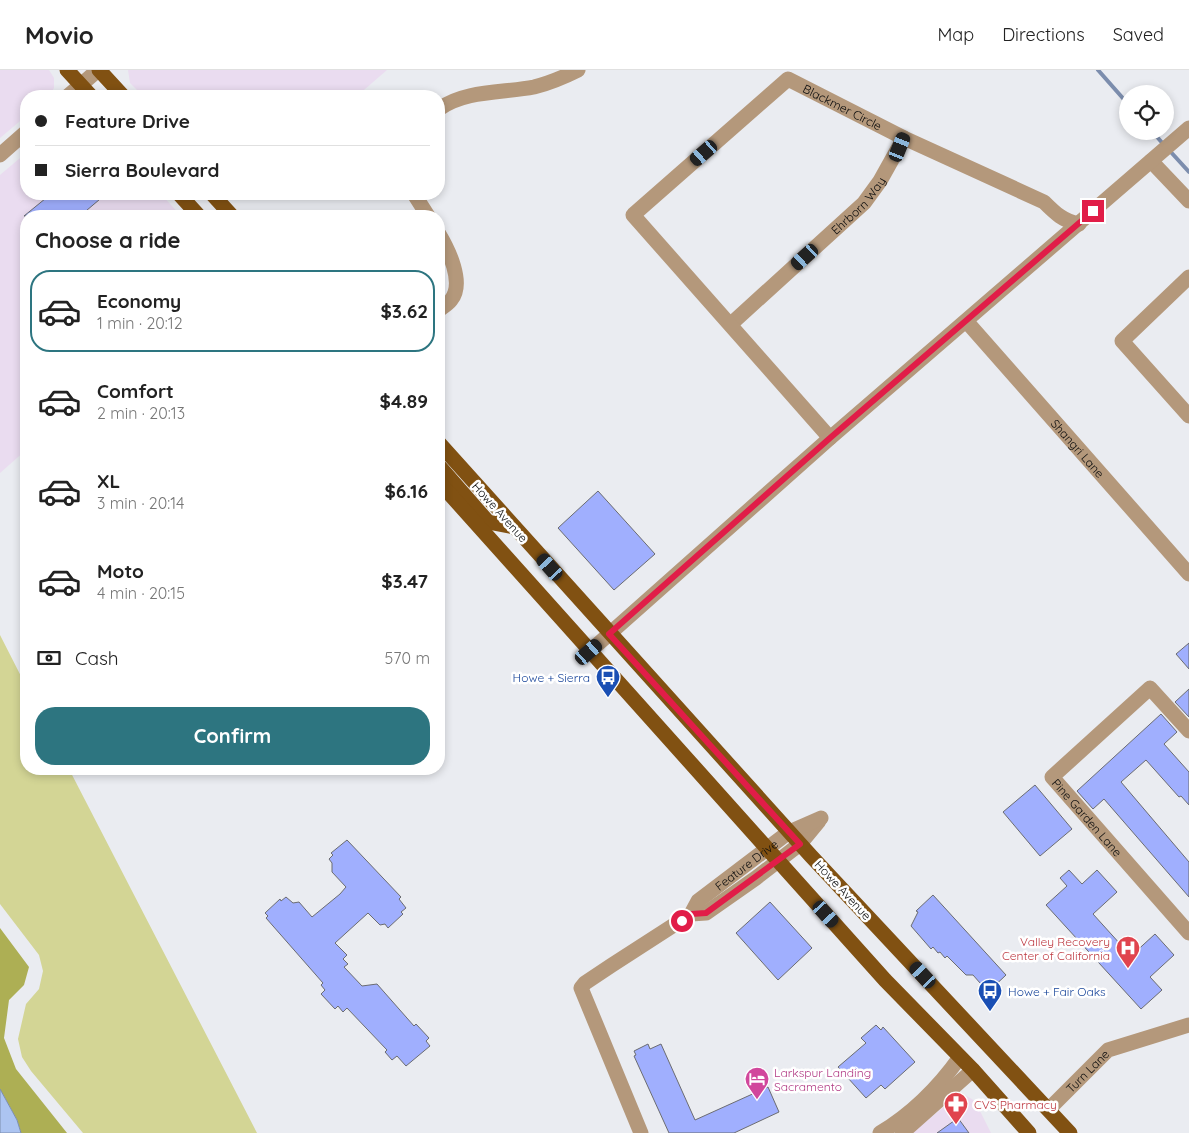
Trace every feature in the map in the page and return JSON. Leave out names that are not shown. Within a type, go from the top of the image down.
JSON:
[{"type":"main road","points":[[67,70],[85,90]]},
{"type":"main road","points":[[98,70],[116,90]]},
{"type":"main road","points":[[184,200],[194,210]]},
{"type":"main road","points":[[217,200],[227,210]]},
{"type":"main road","name":"Howe Avenue","points":[[445,450],[789,832],[1070,1133]]},
{"type":"main road","points":[[445,473],[488,522],[514,527]]},
{"type":"main road","name":"Howe Avenue","points":[[445,489],[778,861],[886,980],[973,1070],[1029,1133]]},
{"type":"street","points":[[87,90],[98,70]]},
{"type":"street","points":[[445,105],[454,100],[466,97],[536,86],[560,79],[578,70]]},
{"type":"street","name":"Blackmer Circle","points":[[830,438],[633,215],[788,79],[904,138],[1044,202],[1059,217],[1078,224]]},
{"type":"street","points":[[589,652],[830,438],[1189,128]]},
{"type":"street","points":[[0,155],[20,137]]},
{"type":"street","name":"Ehrborn Way","points":[[731,324],[864,203],[880,181],[904,138]]},
{"type":"street","points":[[1161,152],[1189,201]]},
{"type":"street","points":[[445,245],[452,258],[455,283],[452,299],[445,305]]},
{"type":"street","points":[[1189,277],[1122,341],[1189,416]]},
{"type":"street","name":"Shangri Lane","points":[[966,322],[1189,574]]},
{"type":"street","name":"Pine Garden Lane","points":[[1189,731],[1150,688],[1052,777],[1189,933]]},
{"type":"street","name":"Feature Drive","points":[[641,1133],[581,988],[598,974],[691,914],[698,901],[789,832],[822,818],[800,844],[778,861],[706,913],[691,914]]},
{"type":"street","name":"Turn Lane","points":[[1049,1109],[1108,1050],[1189,1025]]},
{"type":"street","points":[[880,1133],[926,1098],[941,1084],[960,1057]]},
{"type":"street","points":[[902,1133],[973,1070]]},
{"type":"shaded area","points":[[0,70],[49,70],[54,78],[53,90],[20,90],[20,121],[0,138]]},
{"type":"shaded area","points":[[128,70],[387,70],[364,90],[137,90],[130,83]]},
{"type":"shaded area","points":[[20,158],[20,200],[166,200],[176,210],[20,210],[20,455],[0,473],[0,175]]},
{"type":"shaded area","points":[[0,928],[29,967],[24,985],[9,1000],[4,1038],[16,1069],[67,1133],[21,1133],[17,1120],[0,1089]]},
{"type":"shaded area","points":[[965,1095],[975,1101],[991,1133],[912,1133],[952,1100],[958,1096]]},
{"type":"green space","points":[[0,635],[20,674],[20,775],[72,775],[257,1133],[83,1133],[31,1071],[22,1057],[18,1039],[26,1004],[39,989],[43,971],[39,955],[0,904]]},
{"type":"water","points":[[0,1089],[17,1120],[21,1133],[0,1133]]},
{"type":"building","points":[[44,200],[99,200],[87,210],[31,210]]},
{"type":"building","points":[[598,491],[655,554],[614,590],[558,528]]},
{"type":"building","points":[[1189,643],[1189,669],[1176,654]]},
{"type":"building","points":[[1189,689],[1189,717],[1175,702]]},
{"type":"building","points":[[1161,714],[1177,732],[1164,744],[1189,772],[1189,805],[1181,796],[1179,797],[1146,760],[1121,782],[1189,862],[1189,897],[1104,799],[1093,809],[1077,791]]},
{"type":"building","points":[[1035,785],[1072,829],[1040,856],[1003,812]]},
{"type":"building","points":[[347,840],[401,897],[399,899],[406,908],[401,912],[403,914],[388,928],[385,924],[380,925],[368,913],[335,943],[347,955],[343,959],[348,964],[344,967],[362,986],[377,984],[414,1026],[416,1024],[429,1038],[426,1041],[430,1046],[406,1066],[397,1056],[392,1060],[385,1052],[387,1050],[347,1008],[343,1012],[338,1006],[335,1009],[321,994],[325,990],[321,985],[323,983],[266,918],[268,916],[265,913],[280,899],[281,901],[286,897],[293,903],[299,902],[312,917],[340,894],[346,887],[332,872],[332,863],[329,859],[333,855],[331,853]]},
{"type":"building","points":[[1069,870],[1082,884],[1097,870],[1117,892],[1093,914],[1131,956],[1155,934],[1174,955],[1150,977],[1162,990],[1141,1009],[1046,905],[1067,886],[1060,878]]},
{"type":"building","points":[[933,895],[1006,975],[988,992],[973,975],[966,975],[947,956],[945,958],[933,947],[931,949],[911,926],[918,912],[916,911]]},
{"type":"building","points":[[770,902],[812,948],[778,980],[736,933]]},
{"type":"building","points":[[876,1025],[881,1030],[883,1027],[915,1062],[885,1089],[881,1085],[866,1098],[838,1067],[866,1043],[861,1038]]},
{"type":"building","name":"Larkspur Landing Sacramento","points":[[648,1044],[650,1049],[661,1044],[695,1120],[768,1087],[779,1112],[734,1133],[669,1133],[634,1056],[636,1055],[634,1051]]},
{"type":"building","name":"CVS Pharmacy","points":[[958,1118],[969,1133],[937,1133]]},
{"type":"waterway","points":[[1098,70],[1119,94]]},
{"type":"waterway","points":[[1160,140],[1164,145]]},
{"type":"waterway","points":[[1169,150],[1189,172]]},
{"type":"place","name":"Howe + Sierra","points":[[608,698]]},
{"type":"place","name":"Valley Recovery Center of California","points":[[1128,969]]},
{"type":"place","name":"Howe + Fair Oaks","points":[[990,1012]]},
{"type":"place","name":"Larkspur Landing Sacramento","points":[[757,1100]]},
{"type":"place","name":"CVS Pharmacy","points":[[956,1125]]},
{"type":"route","points":[[682,921],[691,914],[706,913],[800,844],[609,634],[830,438],[1093,211]]}]
